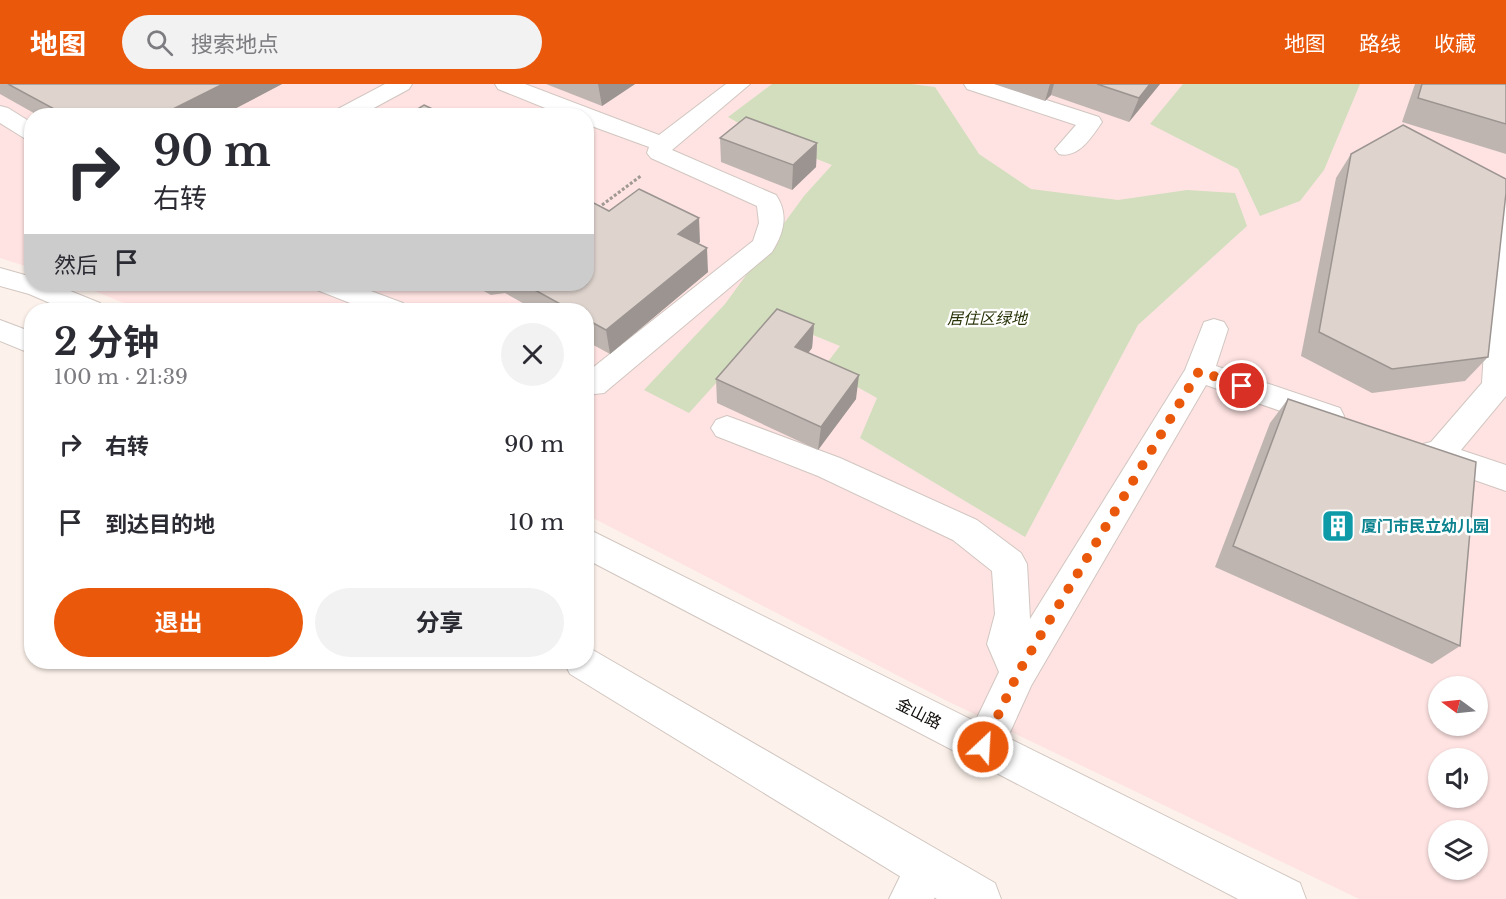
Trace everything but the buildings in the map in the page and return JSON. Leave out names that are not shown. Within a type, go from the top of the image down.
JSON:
[{"type":"street","points":[[360,84],[391,89]]},
{"type":"street","points":[[506,84],[566,108]]},
{"type":"street","points":[[664,150],[739,84]]},
{"type":"street","points":[[975,84],[1091,122],[1067,149]]},
{"type":"street","points":[[357,108],[391,89]]},
{"type":"street","points":[[0,113],[24,128]]},
{"type":"street","points":[[594,119],[664,150],[767,200],[773,212],[772,229],[763,246],[594,384]]},
{"type":"street","points":[[1439,454],[1497,386],[1506,192]]},
{"type":"street","points":[[0,277],[24,284]]},
{"type":"street","points":[[46,291],[74,303]]},
{"type":"street","points":[[345,291],[375,303]]},
{"type":"street","points":[[983,747],[1018,673],[1199,371],[1214,329]]},
{"type":"street","points":[[0,330],[24,340]]},
{"type":"street","points":[[1199,371],[1352,424]]},
{"type":"street","points":[[727,428],[829,467],[965,530],[1009,564],[1013,614],[1006,644],[1018,673]]},
{"type":"street","points":[[1406,443],[1506,478]]},
{"type":"street","name":"金山路","points":[[594,546],[1284,899]]},
{"type":"street","points":[[594,669],[919,884],[979,899]]},
{"type":"path","points":[[596,209],[664,150]]},
{"type":"shaded area","points":[[0,84],[1506,84],[1506,899],[1359,899],[945,700],[594,519],[594,303],[124,303],[94,291],[594,291],[594,108],[24,108],[24,266],[0,258]]},
{"type":"green space","name":"居住区绿地","points":[[772,84],[911,84],[935,87],[979,154],[1031,189],[1118,200],[1187,190],[1235,193],[1247,226],[1138,325],[1025,537],[860,438],[877,398],[823,368],[840,346],[774,319],[689,413],[644,390],[725,304],[804,196],[832,165],[768,140],[728,117]]},
{"type":"green space","points":[[1183,84],[1360,84],[1324,170],[1300,201],[1260,216],[1238,169],[1150,124]]},
{"type":"place","name":"厦门市民立幼儿园","points":[[1338,526]]},
{"type":"route","points":[[983,747],[1018,673],[1199,371],[1242,386]]}]
